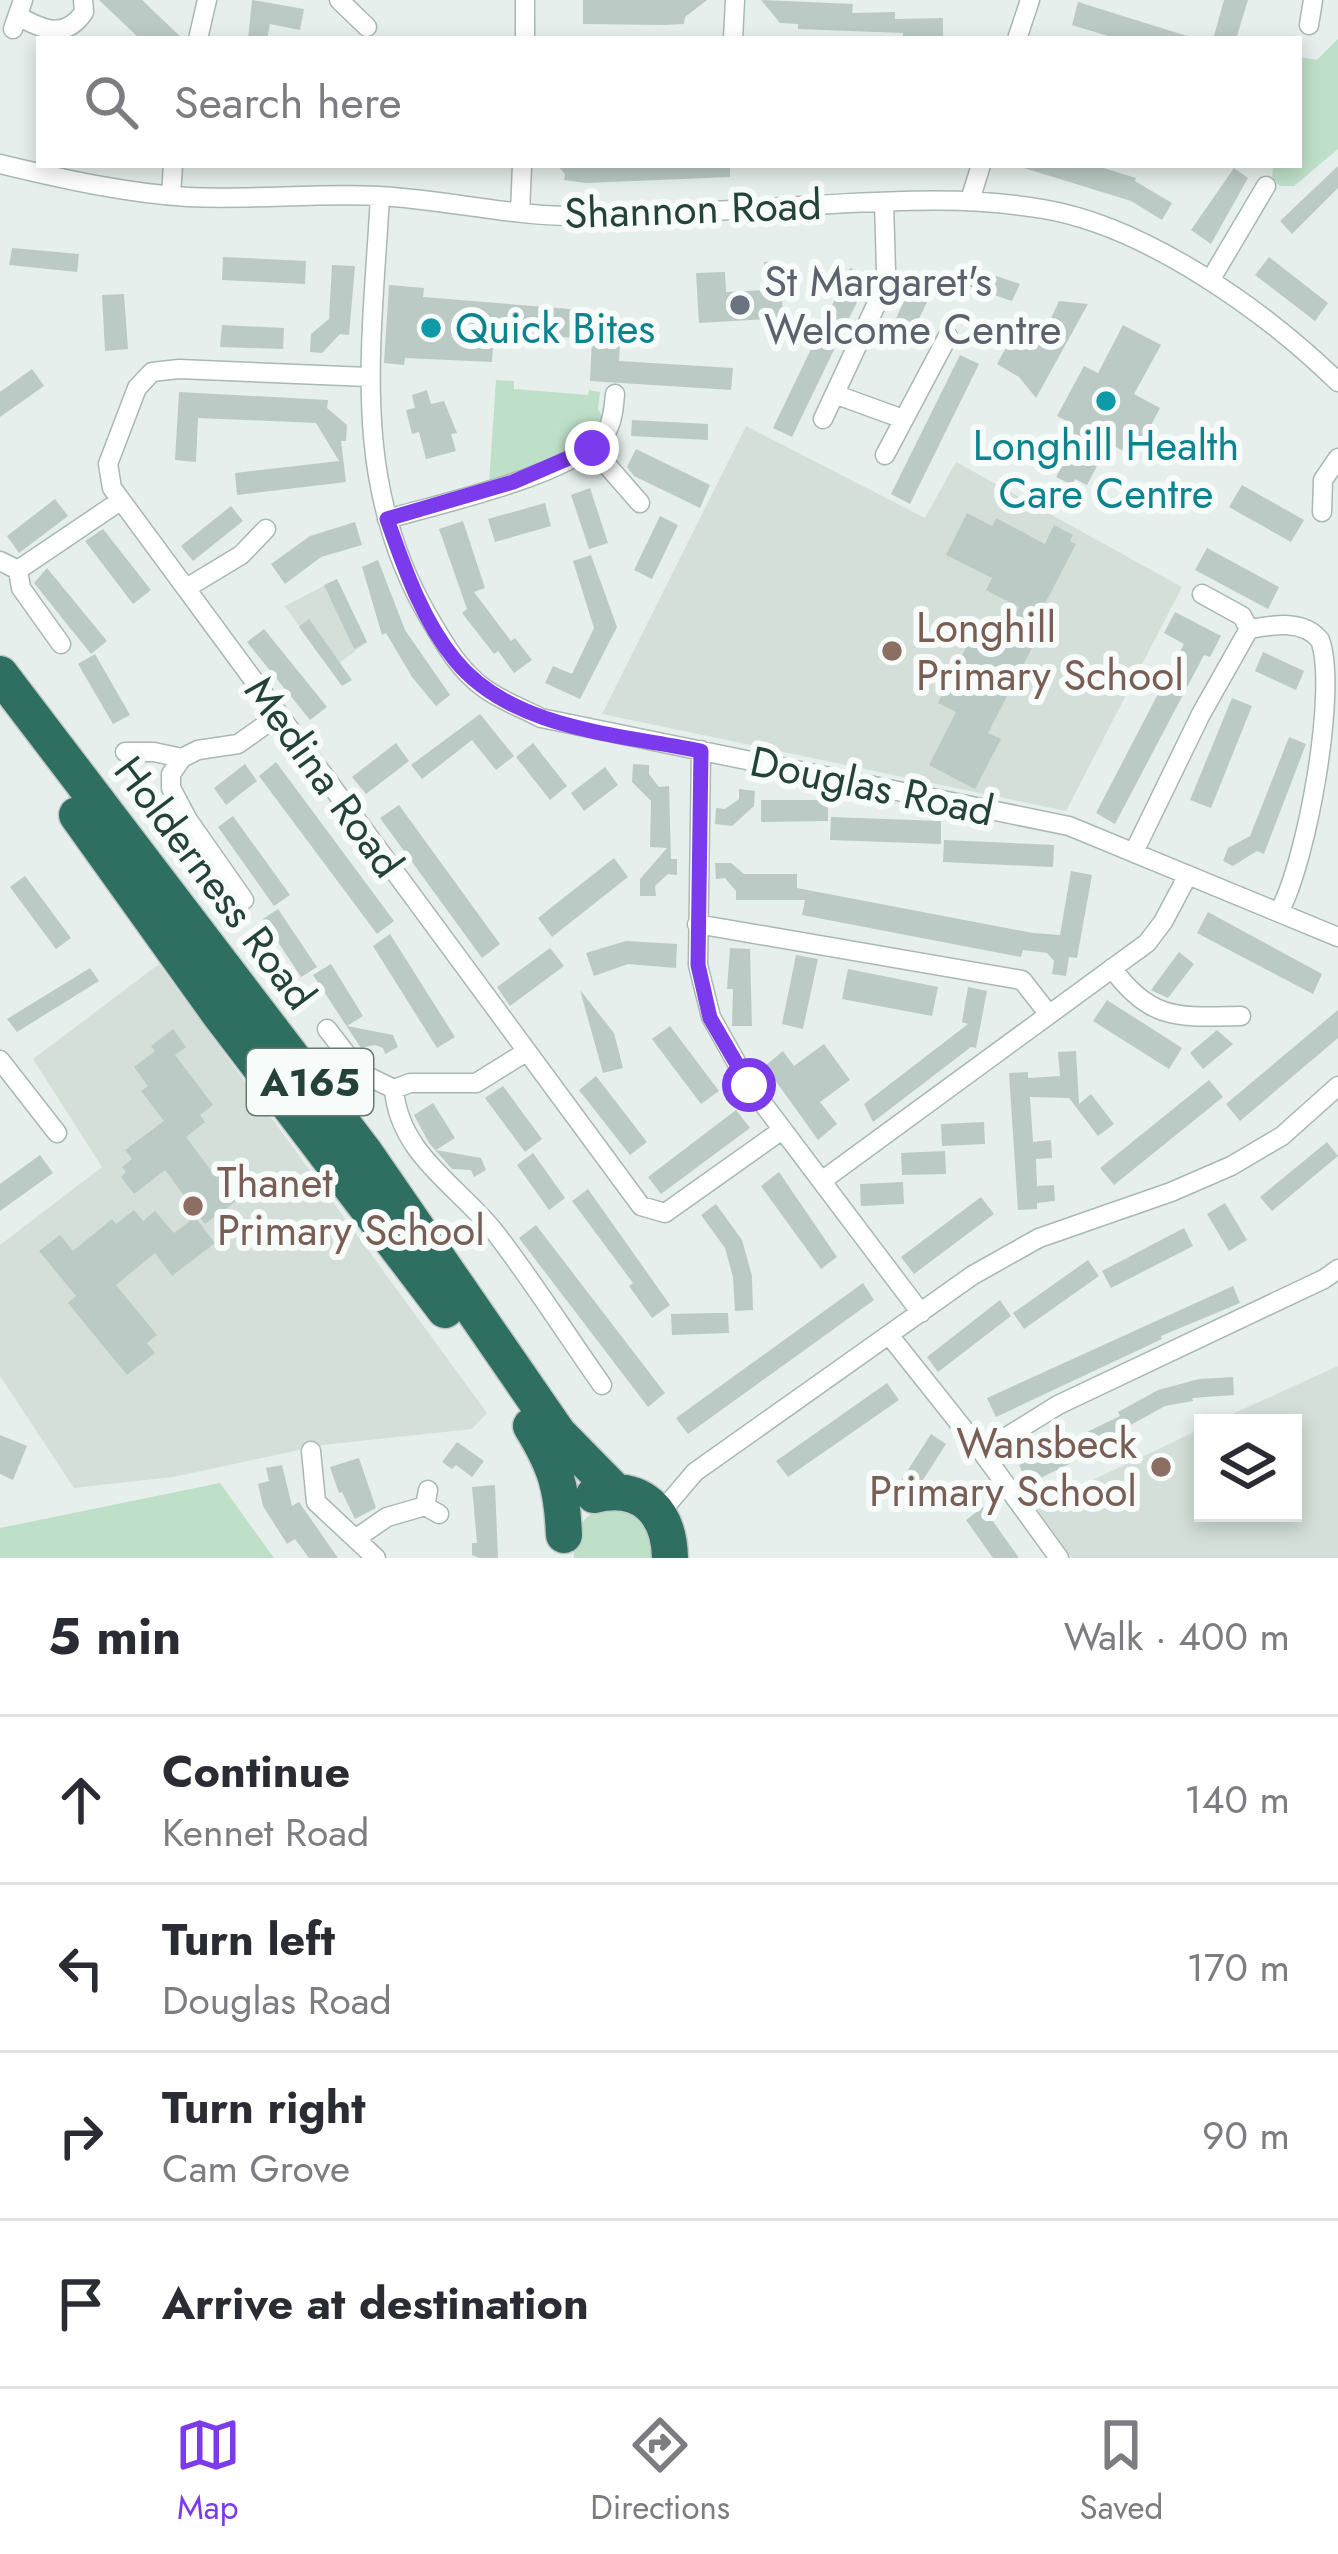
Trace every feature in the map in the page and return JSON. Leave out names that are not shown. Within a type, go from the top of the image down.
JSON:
[{"type":"highway","name":"Holderness Road","points":[[0,674],[364,1154],[558,1432],[618,1492]]},
{"type":"highway","name":"Holderness Road","points":[[0,709],[218,1012],[528,1421],[556,1470],[563,1497],[564,1547]]},
{"type":"highway","name":"A165","points":[[564,1547],[580,1503],[596,1494],[618,1492],[649,1504],[660,1514],[670,1550]]},
{"type":"street","points":[[18,15],[57,32],[76,25],[84,12],[82,0]]},
{"type":"street","points":[[199,36],[207,0]]},
{"type":"street","points":[[339,0],[367,27]]},
{"type":"street","points":[[525,0],[525,36]]},
{"type":"street","points":[[733,36],[735,0]]},
{"type":"street","points":[[1018,36],[1030,0]]},
{"type":"street","points":[[1309,25],[1312,0]]},
{"type":"street","name":"Shannon Road","points":[[0,164],[69,181],[171,195],[380,196],[583,217],[970,200],[1048,209],[1135,238],[1211,280],[1338,382]]},
{"type":"street","points":[[171,195],[173,168]]},
{"type":"street","points":[[520,213],[522,168]]},
{"type":"street","points":[[970,200],[980,168]]},
{"type":"street","points":[[1211,280],[1266,186]]},
{"type":"street","name":"Douglas Road","points":[[380,196],[368,377],[370,438],[387,519],[412,587],[454,659],[485,689],[541,718],[1069,826],[1338,938]]},
{"type":"street","points":[[824,419],[886,271],[884,202]]},
{"type":"street","points":[[885,455],[948,336]]},
{"type":"street","points":[[61,644],[9,566],[120,501],[108,464],[137,388],[152,372],[179,369],[368,377]]},
{"type":"street","points":[[387,519],[513,482],[592,448],[609,429],[615,394]]},
{"type":"street","points":[[837,395],[902,418]]},
{"type":"street","points":[[592,448],[640,503]]},
{"type":"street","points":[[1322,512],[1323,480],[1338,458]]},
{"type":"street","name":"Medina Road","points":[[120,501],[641,1206],[665,1213],[782,1130]]},
{"type":"street","points":[[188,587],[241,555],[266,530]]},
{"type":"street","points":[[1202,594],[1241,616],[1250,629]]},
{"type":"street","points":[[1250,629],[1284,623],[1306,629],[1320,639],[1335,686],[1322,795],[1280,912]]},
{"type":"street","points":[[1134,852],[1250,629]]},
{"type":"street","points":[[235,895],[171,788],[171,773],[182,758],[198,750],[238,744],[278,716]]},
{"type":"street","points":[[701,751],[698,965],[710,1018],[749,1085],[920,1313]]},
{"type":"street","points":[[124,752],[182,758]]},
{"type":"street","points":[[823,1180],[1147,943],[1188,875]]},
{"type":"street","points":[[698,924],[1022,980],[1047,1012]]},
{"type":"street","points":[[1112,968],[1132,995],[1159,1012],[1187,1017],[1241,1016]]},
{"type":"street","points":[[327,1029],[361,1073],[394,1089],[410,1083],[476,1083],[526,1052]]},
{"type":"street","points":[[0,1060],[57,1133]]},
{"type":"street","points":[[670,1550],[666,1506],[685,1480],[973,1275],[1040,1238],[1231,1166],[1331,1109],[1338,1087]]},
{"type":"street","points":[[394,1089],[396,1112],[441,1182],[494,1231],[583,1368],[602,1384]]},
{"type":"street","points":[[982,1452],[1058,1406],[1324,1280],[1338,1269]]},
{"type":"street","points":[[889,1335],[1059,1558]]},
{"type":"street","points":[[311,1451],[316,1502],[376,1558]]},
{"type":"street","points":[[618,1492],[650,1490],[685,1480]]},
{"type":"street","points":[[358,1537],[387,1517],[431,1503]]},
{"type":"shaded area","name":"Longhill Primary School","points":[[746,426],[925,518],[956,462],[1182,587],[1066,811],[602,714]]},
{"type":"shaded area","points":[[337,579],[367,642],[330,670],[285,606]]},
{"type":"shaded area","name":"Thanet Primary School","points":[[159,964],[487,1413],[472,1429],[323,1445],[173,1477],[74,1488],[0,1376],[0,1245],[102,1167],[33,1059]]},
{"type":"shaded area","name":"Wansbeck Primary School","points":[[1338,1366],[1338,1558],[1072,1558],[1035,1507],[1194,1432],[1194,1522],[1302,1522],[1302,1414],[1233,1414]]},
{"type":"green space","points":[[1338,39],[1338,149],[1294,186],[1280,186],[1272,179],[1273,168],[1302,168],[1302,58],[1317,60]]},
{"type":"green space","points":[[496,380],[514,381],[514,389],[600,392],[598,409],[605,421],[585,447],[489,483]]},
{"type":"green space","points":[[220,1483],[274,1558],[0,1558],[0,1528]]},
{"type":"green space","points":[[602,1507],[640,1511],[660,1558],[574,1558],[579,1528]]},
{"type":"building","points":[[99,0],[142,0],[180,36],[137,36]]},
{"type":"building","points":[[252,0],[304,9],[300,30],[270,24],[268,36],[248,36]]},
{"type":"building","points":[[583,0],[707,0],[685,17],[684,24],[664,25],[583,24]]},
{"type":"building","points":[[761,0],[853,4],[852,13],[895,12],[895,19],[943,18],[943,36],[798,29],[798,24],[780,23]]},
{"type":"building","points":[[1224,0],[1248,0],[1237,36],[1214,36]]},
{"type":"building","points":[[1078,2],[1187,36],[1108,36],[1072,25]]},
{"type":"building","points":[[1338,166],[1338,188],[1292,234],[1280,221]]},
{"type":"building","points":[[560,168],[730,168],[730,177],[586,183],[564,180]]},
{"type":"building","points":[[1024,168],[1104,168],[1136,178],[1172,203],[1162,220],[1131,201]]},
{"type":"building","points":[[1234,168],[1248,178],[1211,244],[1191,230]]},
{"type":"building","points":[[12,248],[79,254],[77,272],[9,265]]},
{"type":"building","points":[[223,257],[306,261],[305,284],[222,280]]},
{"type":"building","points":[[1269,257],[1328,303],[1315,321],[1255,275]]},
{"type":"building","name":"St Margaret's Welcome Centre","points":[[780,261],[783,318],[699,323],[696,273],[725,272],[726,292],[765,290],[764,262]]},
{"type":"building","points":[[332,265],[355,266],[349,335],[340,334],[322,353],[310,352],[311,334],[329,319]]},
{"type":"building","points":[[966,266],[1020,284],[1012,301],[959,283]]},
{"type":"building","points":[[850,268],[869,277],[792,437],[773,428]]},
{"type":"building","points":[[917,274],[936,283],[908,342],[889,333]]},
{"type":"building","points":[[389,285],[424,288],[423,297],[594,311],[593,320],[621,322],[619,361],[733,368],[731,390],[590,381],[592,339],[494,333],[492,362],[405,358],[404,365],[384,363]]},
{"type":"building","points":[[124,294],[128,349],[105,351],[102,295]]},
{"type":"building","points":[[1059,301],[1088,304],[1036,398],[1019,377],[997,364],[1023,317],[1050,321]]},
{"type":"building","points":[[222,325],[284,328],[283,349],[220,347]]},
{"type":"building","name":"Longhill Health Care Centre","points":[[1123,325],[1161,345],[1134,394],[1160,408],[1134,457],[1109,443],[1087,485],[1075,479],[1072,485],[1056,477],[1060,470],[1051,464],[1072,424],[1057,416],[1084,366],[1098,373]]},
{"type":"building","points":[[960,355],[979,364],[910,504],[891,494]]},
{"type":"building","points":[[32,369],[44,386],[0,417],[0,392]]},
{"type":"building","points":[[427,390],[431,404],[444,401],[457,433],[451,434],[456,451],[426,459],[419,432],[412,434],[406,410],[415,408],[412,395]]},
{"type":"building","points":[[179,392],[328,400],[327,408],[347,425],[346,441],[341,441],[346,482],[237,495],[235,473],[339,461],[316,423],[198,418],[196,462],[175,460]]},
{"type":"building","points":[[632,420],[708,424],[708,440],[631,436]]},
{"type":"building","points":[[636,449],[710,485],[700,508],[634,476],[627,467]]},
{"type":"building","points":[[1242,485],[1304,520],[1291,542],[1229,507]]},
{"type":"building","points":[[590,488],[608,543],[589,549],[571,495]]},
{"type":"building","points":[[55,499],[68,516],[19,553],[7,536]]},
{"type":"building","points":[[545,503],[551,526],[495,542],[488,519]]},
{"type":"building","points":[[231,506],[243,521],[193,561],[181,546]]},
{"type":"building","points":[[967,513],[992,526],[996,518],[1045,544],[1054,525],[1073,535],[1070,541],[1076,544],[1024,644],[1032,648],[988,733],[1001,739],[975,789],[929,765],[956,712],[938,703],[980,620],[1005,633],[1019,607],[986,590],[992,578],[946,555]]},
{"type":"building","points":[[660,516],[678,525],[652,579],[634,570]]},
{"type":"building","points":[[463,521],[485,588],[474,592],[511,641],[515,638],[532,660],[514,673],[462,613],[467,609],[439,529]]},
{"type":"building","points":[[355,522],[362,545],[321,557],[285,584],[271,564],[310,536]]},
{"type":"building","points":[[103,529],[151,590],[133,604],[85,541]]},
{"type":"building","points":[[1207,548],[1279,587],[1268,609],[1195,570]]},
{"type":"building","points":[[591,555],[617,627],[580,699],[545,683],[553,666],[572,674],[594,628],[573,561]]},
{"type":"building","points":[[378,560],[405,630],[450,695],[436,706],[386,633],[382,635],[362,567]]},
{"type":"building","points":[[47,568],[107,641],[91,654],[34,583]]},
{"type":"building","points":[[337,579],[367,642],[354,649],[324,585]]},
{"type":"building","points":[[1175,612],[1221,636],[1210,657],[1204,655],[1115,824],[1096,813],[1184,644],[1164,633]]},
{"type":"building","points":[[309,619],[352,680],[342,686],[299,627]]},
{"type":"building","points":[[264,629],[327,707],[310,720],[247,642]]},
{"type":"building","points":[[1263,652],[1304,671],[1296,690],[1255,671]]},
{"type":"building","points":[[95,654],[130,715],[113,724],[78,664]]},
{"type":"building","points":[[1232,698],[1252,706],[1211,808],[1190,800]]},
{"type":"building","points":[[480,714],[514,756],[496,770],[472,740],[422,779],[411,765]]},
{"type":"building","points":[[1289,737],[1306,744],[1264,854],[1257,851],[1233,866],[1223,861],[1228,848],[1250,836]]},
{"type":"building","points":[[396,743],[409,761],[366,794],[352,777]]},
{"type":"building","points":[[533,743],[567,786],[550,800],[516,757]]},
{"type":"building","points":[[276,762],[394,921],[377,934],[259,776]]},
{"type":"building","points":[[245,764],[257,781],[226,805],[214,788]]},
{"type":"building","points":[[633,764],[649,765],[649,774],[659,787],[669,786],[671,859],[677,859],[677,875],[668,874],[655,886],[656,896],[640,896],[640,879],[667,848],[650,847],[651,801],[632,782]]},
{"type":"building","points":[[605,767],[618,785],[584,811],[571,793]]},
{"type":"building","points":[[739,789],[755,791],[754,806],[732,826],[715,824],[716,808],[725,809],[739,799]]},
{"type":"building","points":[[761,800],[828,800],[828,821],[761,822]]},
{"type":"building","points":[[399,805],[500,944],[482,958],[380,818]]},
{"type":"building","points":[[233,816],[290,895],[274,906],[218,827]]},
{"type":"building","points":[[831,817],[941,821],[941,844],[830,840]]},
{"type":"building","points":[[944,840],[1054,845],[1053,867],[943,862]]},
{"type":"building","points":[[614,858],[628,877],[552,937],[538,918]]},
{"type":"building","points":[[715,863],[731,863],[744,874],[797,874],[797,888],[1060,935],[1071,871],[1092,875],[1077,958],[1069,957],[1066,976],[1052,974],[1054,961],[1047,953],[1023,950],[1021,957],[802,915],[805,900],[736,900],[736,891],[725,878],[716,879]]},
{"type":"building","points":[[25,876],[71,938],[56,949],[10,887]]},
{"type":"building","points":[[278,909],[317,967],[301,977],[263,919]]},
{"type":"building","points":[[1208,912],[1322,974],[1313,994],[1197,933]]},
{"type":"building","points":[[390,934],[455,1037],[437,1048],[373,946]]},
{"type":"building","points":[[626,941],[677,944],[676,968],[628,964],[594,976],[586,953]]},
{"type":"building","points":[[550,948],[564,966],[510,1006],[497,987]]},
{"type":"building","points":[[730,948],[750,949],[752,1026],[732,1026],[733,989],[727,989]]},
{"type":"building","points":[[1179,952],[1194,964],[1168,998],[1151,990]]},
{"type":"building","points":[[796,955],[818,959],[803,1029],[782,1024]]},
{"type":"building","points":[[331,964],[363,1016],[347,1026],[393,1035],[398,1047],[385,1054],[375,1045],[361,1048],[313,975]]},
{"type":"building","points":[[90,968],[99,981],[17,1032],[7,1019]]},
{"type":"building","points":[[848,969],[938,987],[932,1016],[842,999]]},
{"type":"building","points":[[968,987],[987,991],[976,1048],[971,1047],[873,1122],[864,1104],[968,1024],[962,1022]]},
{"type":"building","points":[[580,990],[614,1033],[623,1068],[603,1073]]},
{"type":"building","points":[[1107,1000],[1182,1048],[1169,1069],[1093,1021]]},
{"type":"building","points":[[1338,1010],[1338,1038],[1240,1121],[1226,1104]]},
{"type":"building","points":[[670,1026],[719,1091],[701,1104],[652,1039]]},
{"type":"building","points":[[173,1029],[186,1047],[175,1055],[213,1105],[200,1115],[205,1122],[186,1137],[239,1199],[205,1224],[165,1170],[134,1194],[121,1177],[126,1172],[122,1167],[132,1159],[125,1150],[164,1121],[141,1091],[148,1086],[134,1067]]},
{"type":"building","points":[[1217,1030],[1233,1044],[1203,1069],[1190,1053]]},
{"type":"building","points":[[824,1044],[850,1080],[820,1102],[837,1124],[818,1140],[765,1066],[783,1051],[794,1066]]},
{"type":"building","points":[[1076,1051],[1079,1104],[1091,1094],[1114,1124],[1098,1136],[1069,1098],[1030,1097],[1033,1142],[1051,1140],[1052,1158],[1036,1159],[1037,1186],[1054,1185],[1055,1201],[1018,1210],[1009,1073],[1028,1072],[1028,1078],[1060,1076],[1058,1052]]},
{"type":"building","points":[[596,1076],[647,1142],[630,1155],[579,1090]]},
{"type":"building","points":[[1209,1080],[1223,1097],[1114,1185],[1100,1168]]},
{"type":"building","points":[[503,1086],[542,1139],[525,1152],[485,1098]]},
{"type":"building","points":[[433,1103],[455,1138],[436,1150],[481,1158],[486,1170],[474,1177],[471,1170],[452,1169],[429,1143],[414,1115]]},
{"type":"building","points":[[736,1110],[750,1128],[661,1194],[648,1177]]},
{"type":"building","points":[[984,1122],[985,1144],[942,1146],[941,1124]]},
{"type":"building","points":[[1327,1142],[1338,1156],[1272,1211],[1260,1197]]},
{"type":"building","points":[[945,1151],[946,1174],[902,1175],[901,1153]]},
{"type":"building","points":[[533,1153],[565,1198],[549,1210],[517,1165]]},
{"type":"building","points":[[40,1155],[53,1173],[0,1211],[0,1184]]},
{"type":"building","points":[[779,1172],[837,1257],[821,1269],[761,1186]]},
{"type":"building","points":[[903,1182],[904,1204],[861,1206],[860,1184]]},
{"type":"building","points":[[588,1189],[670,1305],[652,1318],[629,1286],[633,1283],[572,1201]]},
{"type":"building","points":[[981,1197],[994,1214],[914,1274],[901,1257]]},
{"type":"building","points":[[1225,1203],[1247,1240],[1229,1251],[1207,1214]]},
{"type":"building","points":[[716,1204],[742,1240],[752,1276],[753,1310],[735,1311],[725,1248],[701,1215]]},
{"type":"building","points":[[134,1210],[143,1221],[155,1211],[174,1233],[195,1217],[215,1243],[172,1276],[155,1253],[116,1285],[157,1335],[147,1343],[155,1353],[127,1375],[68,1303],[76,1296],[39,1251],[60,1235],[73,1251],[112,1219],[116,1224]]},
{"type":"building","points":[[536,1225],[665,1393],[648,1407],[519,1238]]},
{"type":"building","points":[[1184,1228],[1193,1246],[1111,1288],[1102,1271]]},
{"type":"building","points":[[1088,1260],[1099,1276],[1024,1329],[1013,1313]]},
{"type":"building","points":[[863,1283],[874,1300],[688,1434],[676,1418]]},
{"type":"building","points":[[1233,1286],[1240,1303],[996,1417],[987,1398]]},
{"type":"building","points":[[1000,1300],[1011,1316],[938,1372],[927,1357]]},
{"type":"building","points":[[728,1313],[729,1333],[672,1335],[671,1314]]},
{"type":"building","points":[[1233,1377],[1234,1395],[1192,1398],[1165,1406],[1118,1432],[1121,1439],[1028,1484],[1019,1465],[1120,1416],[1118,1412],[1158,1390],[1199,1379]]},
{"type":"building","points":[[887,1383],[899,1400],[788,1477],[776,1461]]},
{"type":"building","points":[[931,1434],[946,1444],[905,1508],[890,1498]]},
{"type":"building","points":[[0,1435],[27,1446],[13,1480],[0,1474]]},
{"type":"building","points":[[457,1442],[484,1461],[472,1477],[442,1462]]},
{"type":"building","points":[[359,1458],[376,1508],[355,1519],[330,1467]]},
{"type":"building","points":[[282,1465],[292,1506],[299,1502],[338,1558],[309,1558],[295,1539],[287,1544],[263,1506],[258,1484],[269,1481],[266,1468]]},
{"type":"building","points":[[495,1485],[498,1558],[479,1558],[472,1555],[472,1543],[477,1543],[472,1487]]},
{"type":"building","points":[[983,1507],[1019,1558],[993,1558],[966,1520]]},
{"type":"place","name":"St Margaret's Welcome Centre","points":[[740,305]]},
{"type":"place","name":"Quick Bites","points":[[431,328]]},
{"type":"place","name":"Longhill Health Care Centre","points":[[1106,401]]},
{"type":"place","name":"Longhill Primary School","points":[[892,651]]},
{"type":"place","name":"Thanet Primary School","points":[[193,1206]]},
{"type":"place","name":"Wansbeck Primary School","points":[[1161,1467]]},
{"type":"route","points":[[592,448],[513,482],[387,519],[412,587],[454,659],[485,689],[541,718],[701,751],[698,965],[710,1018],[749,1085]]}]
